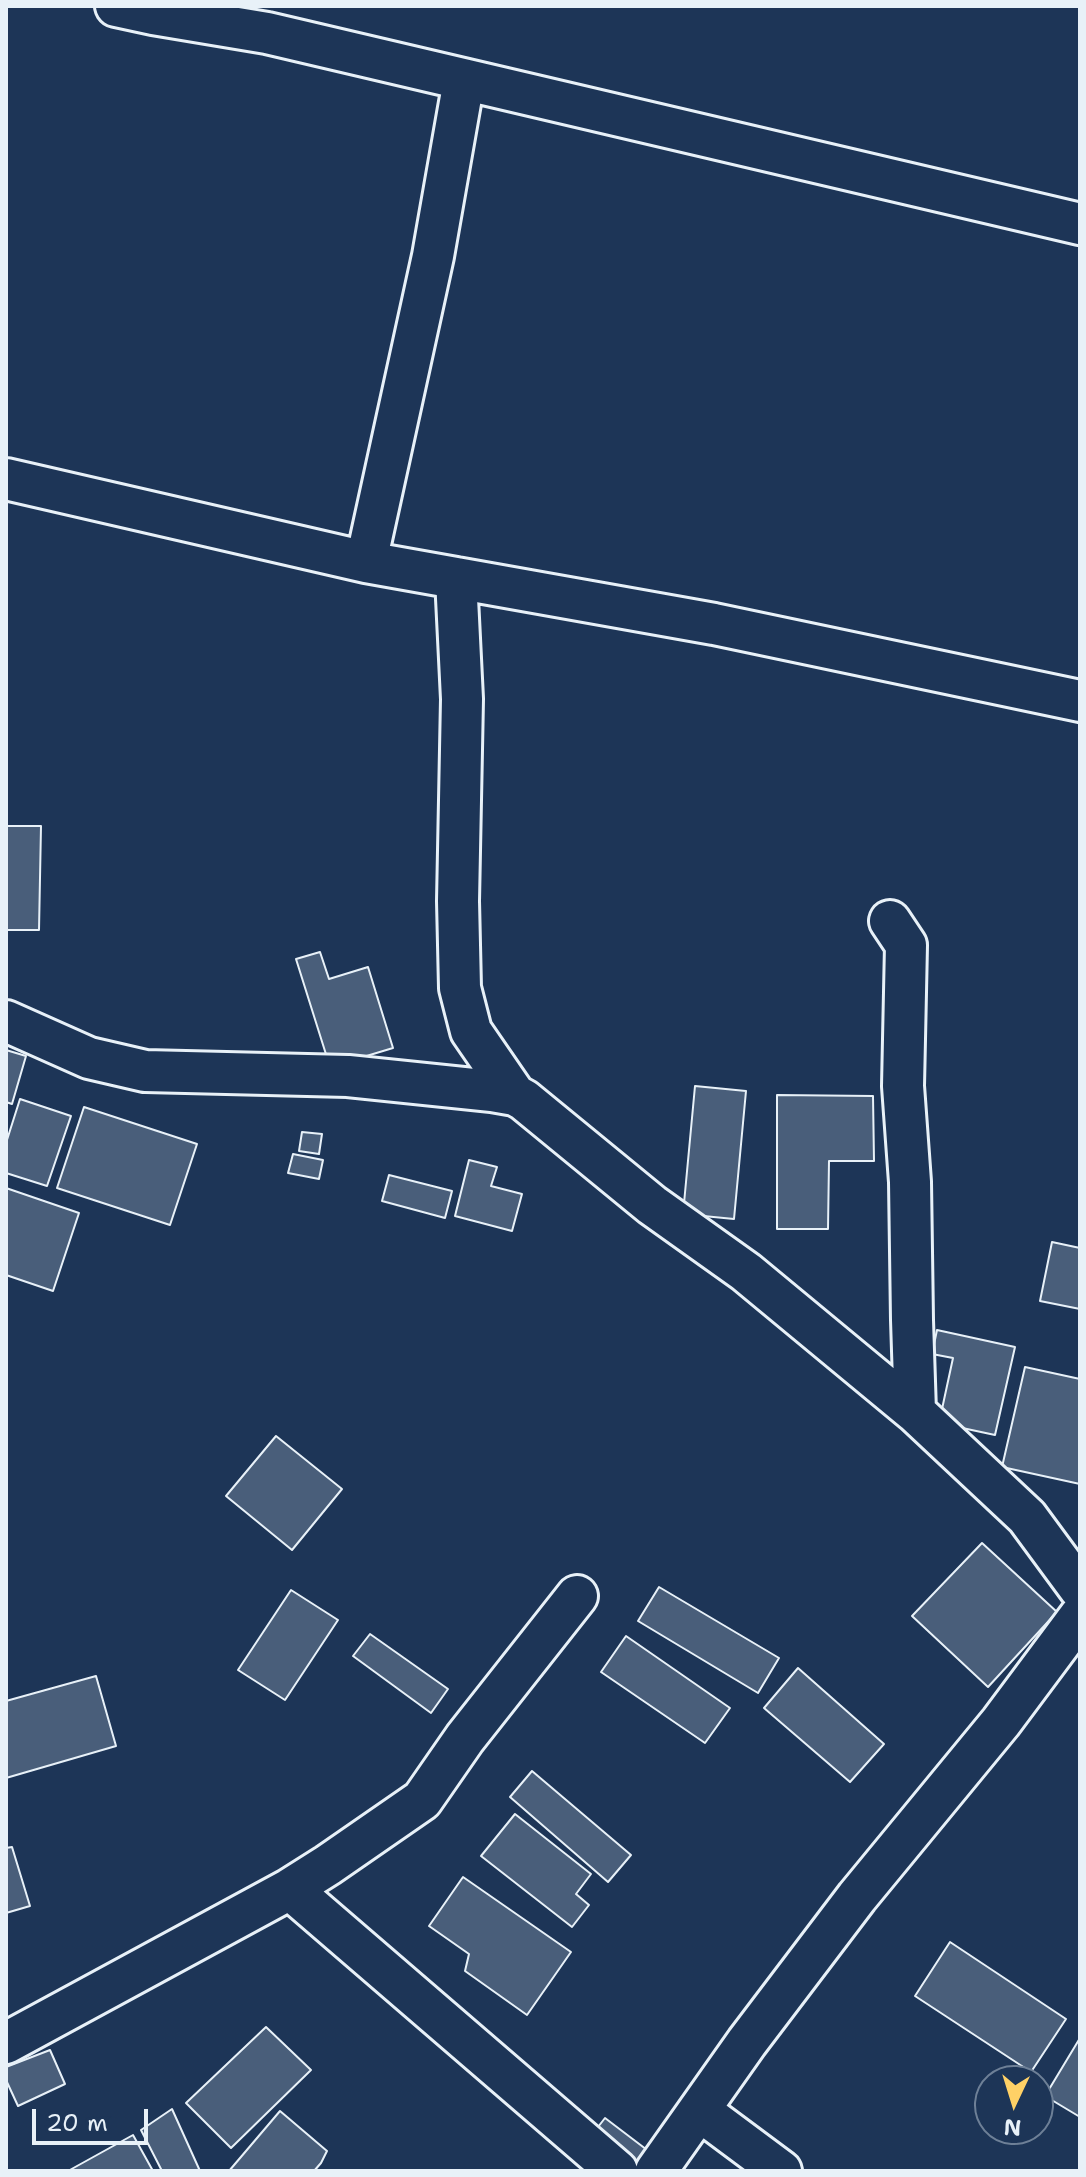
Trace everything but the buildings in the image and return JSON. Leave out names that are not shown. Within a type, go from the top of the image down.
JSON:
[{"type":"street","points":[[116,6],[267,33],[1080,224]]},
{"type":"street","points":[[366,562],[433,256],[464,80]]},
{"type":"street","points":[[6,479],[366,562],[714,624],[1080,701]]},
{"type":"street","points":[[456,578],[462,699],[458,901],[460,988],[471,1031],[515,1095]]},
{"type":"street","points":[[890,921],[906,945],[903,1086],[910,1182],[915,1412]]},
{"type":"street","points":[[6,1021],[89,1058],[145,1071],[348,1076],[515,1095],[652,1205],[746,1272],[915,1412],[1027,1517],[1080,1589]]},
{"type":"street","points":[[6,2043],[290,1889],[422,1800],[465,1738],[577,1596]]},
{"type":"street","points":[[656,2171],[747,2042],[857,1897],[1001,1722],[1080,1616]]},
{"type":"street","points":[[290,1889],[617,2171]]},
{"type":"street","points":[[699,2110],[781,2171]]}]
